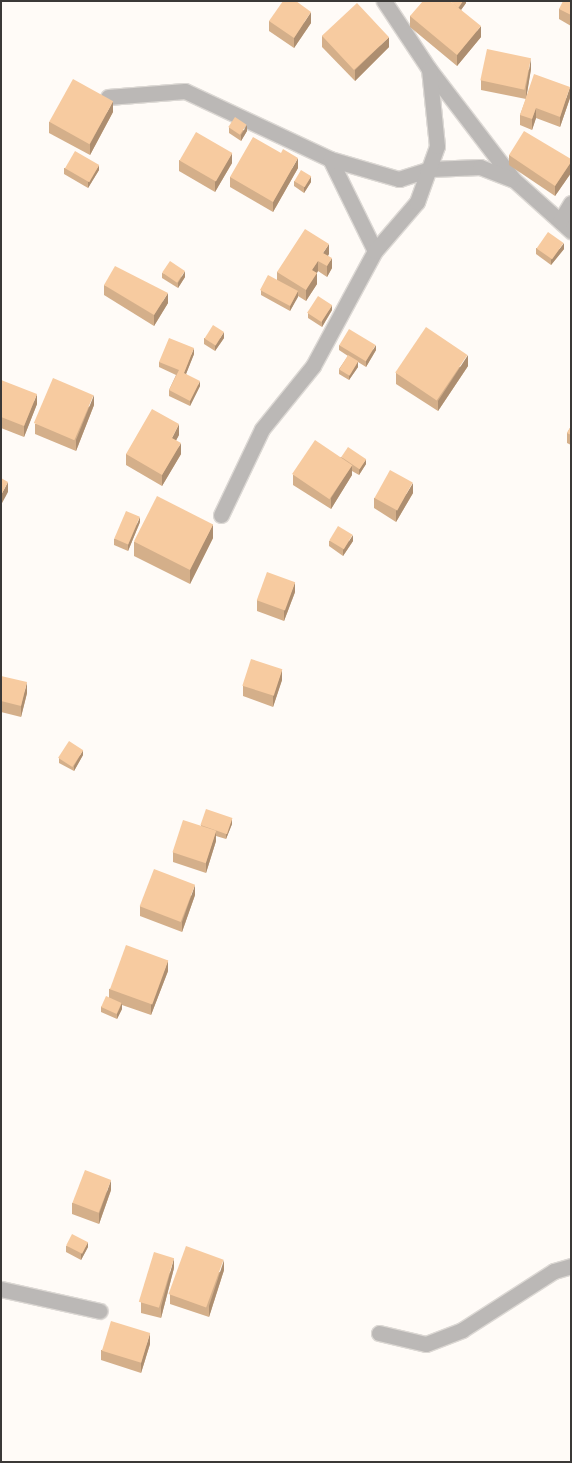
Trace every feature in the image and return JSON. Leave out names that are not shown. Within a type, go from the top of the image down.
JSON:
[{"type":"street","points":[[384,1],[429,69],[513,179],[565,226],[571,203]]},
{"type":"street","points":[[221,515],[262,429],[313,366],[375,251],[417,202],[437,146],[429,69]]},
{"type":"street","points":[[108,96],[185,91],[330,160],[399,180],[430,169],[480,167],[513,179]]},
{"type":"street","points":[[330,160],[375,251]]},
{"type":"street","points":[[379,1333],[426,1344],[462,1330],[554,1271],[571,1266]]},
{"type":"street","points":[[1,1289],[100,1312]]},
{"type":"building","points":[[283,1],[296,1],[311,12],[294,38],[269,21]]},
{"type":"building","points":[[423,1],[450,1],[481,26],[457,55],[410,16]]},
{"type":"building","points":[[450,1],[463,1],[458,8]]},
{"type":"building","points":[[563,1],[571,1],[571,15],[559,9]]},
{"type":"building","points":[[357,3],[389,37],[354,70],[322,36]]},
{"type":"building","points":[[487,49],[531,58],[524,90],[480,80]]},
{"type":"building","points":[[534,74],[570,87],[560,117],[536,108],[532,119],[520,115]]},
{"type":"building","points":[[73,79],[113,101],[89,144],[49,122]]},
{"type":"building","points":[[235,117],[247,125],[240,135],[228,127]]},
{"type":"building","points":[[524,131],[571,159],[571,162],[555,186],[509,155]]},
{"type":"building","points":[[196,132],[232,153],[216,182],[180,161]]},
{"type":"building","points":[[253,137],[281,153],[283,149],[298,158],[273,202],[230,177]]},
{"type":"building","points":[[75,151],[99,165],[89,182],[65,168]]},
{"type":"building","points":[[301,170],[311,176],[305,187],[294,181]]},
{"type":"building","points":[[305,229],[329,244],[323,253],[332,258],[327,266],[318,261],[312,270],[317,273],[306,290],[277,272]]},
{"type":"building","points":[[548,232],[564,243],[552,259],[537,248]]},
{"type":"building","points":[[170,261],[185,271],[177,283],[162,273]]},
{"type":"building","points":[[115,266],[168,293],[154,315],[104,285]]},
{"type":"building","points":[[268,275],[298,291],[290,306],[260,290]]},
{"type":"building","points":[[318,296],[332,305],[321,322],[307,313]]},
{"type":"building","points":[[213,325],[224,332],[216,345],[205,339]]},
{"type":"building","points":[[426,327],[467,355],[437,401],[395,373]]},
{"type":"building","points":[[349,329],[376,345],[366,361],[339,345]]},
{"type":"building","points":[[169,338],[194,348],[184,373],[200,381],[190,401],[169,390],[179,370],[159,362]]},
{"type":"building","points":[[348,355],[358,361],[350,376],[339,370]]},
{"type":"building","points":[[53,378],[94,395],[74,440],[34,423]]},
{"type":"building","points":[[1,380],[37,394],[24,426],[1,417]]},
{"type":"building","points":[[152,409],[179,424],[172,438],[181,443],[162,475],[126,454]]},
{"type":"building","points":[[571,426],[571,435],[567,433]]},
{"type":"building","points":[[315,440],[352,465],[329,499],[292,474]]},
{"type":"building","points":[[348,447],[366,459],[360,469],[341,457]]},
{"type":"building","points":[[390,470],[413,483],[397,511],[374,498]]},
{"type":"building","points":[[1,478],[8,482],[1,495]]},
{"type":"building","points":[[157,496],[213,525],[190,570],[134,541]]},
{"type":"building","points":[[126,511],[140,517],[128,544],[114,539]]},
{"type":"building","points":[[338,526],[353,535],[344,549],[329,541]]},
{"type":"building","points":[[267,572],[295,582],[285,610],[257,600]]},
{"type":"building","points":[[251,659],[282,669],[274,696],[242,686]]},
{"type":"building","points":[[1,676],[27,682],[21,706],[1,701]]},
{"type":"building","points":[[69,741],[83,750],[72,767],[58,758]]},
{"type":"building","points":[[206,809],[232,818],[227,834],[200,825]]},
{"type":"building","points":[[183,820],[216,831],[206,863],[172,852]]},
{"type":"building","points":[[154,869],[195,885],[181,922],[140,906]]},
{"type":"building","points":[[126,945],[168,960],[152,1005],[110,989]]},
{"type":"building","points":[[106,996],[122,1003],[117,1014],[101,1007]]},
{"type":"building","points":[[85,1170],[111,1180],[99,1213],[72,1203]]},
{"type":"building","points":[[72,1234],[88,1242],[82,1254],[66,1246]]},
{"type":"building","points":[[186,1246],[224,1260],[206,1308],[169,1294]]},
{"type":"building","points":[[154,1252],[174,1258],[159,1308],[139,1302]]},
{"type":"building","points":[[111,1321],[150,1333],[141,1363],[102,1351]]}]
